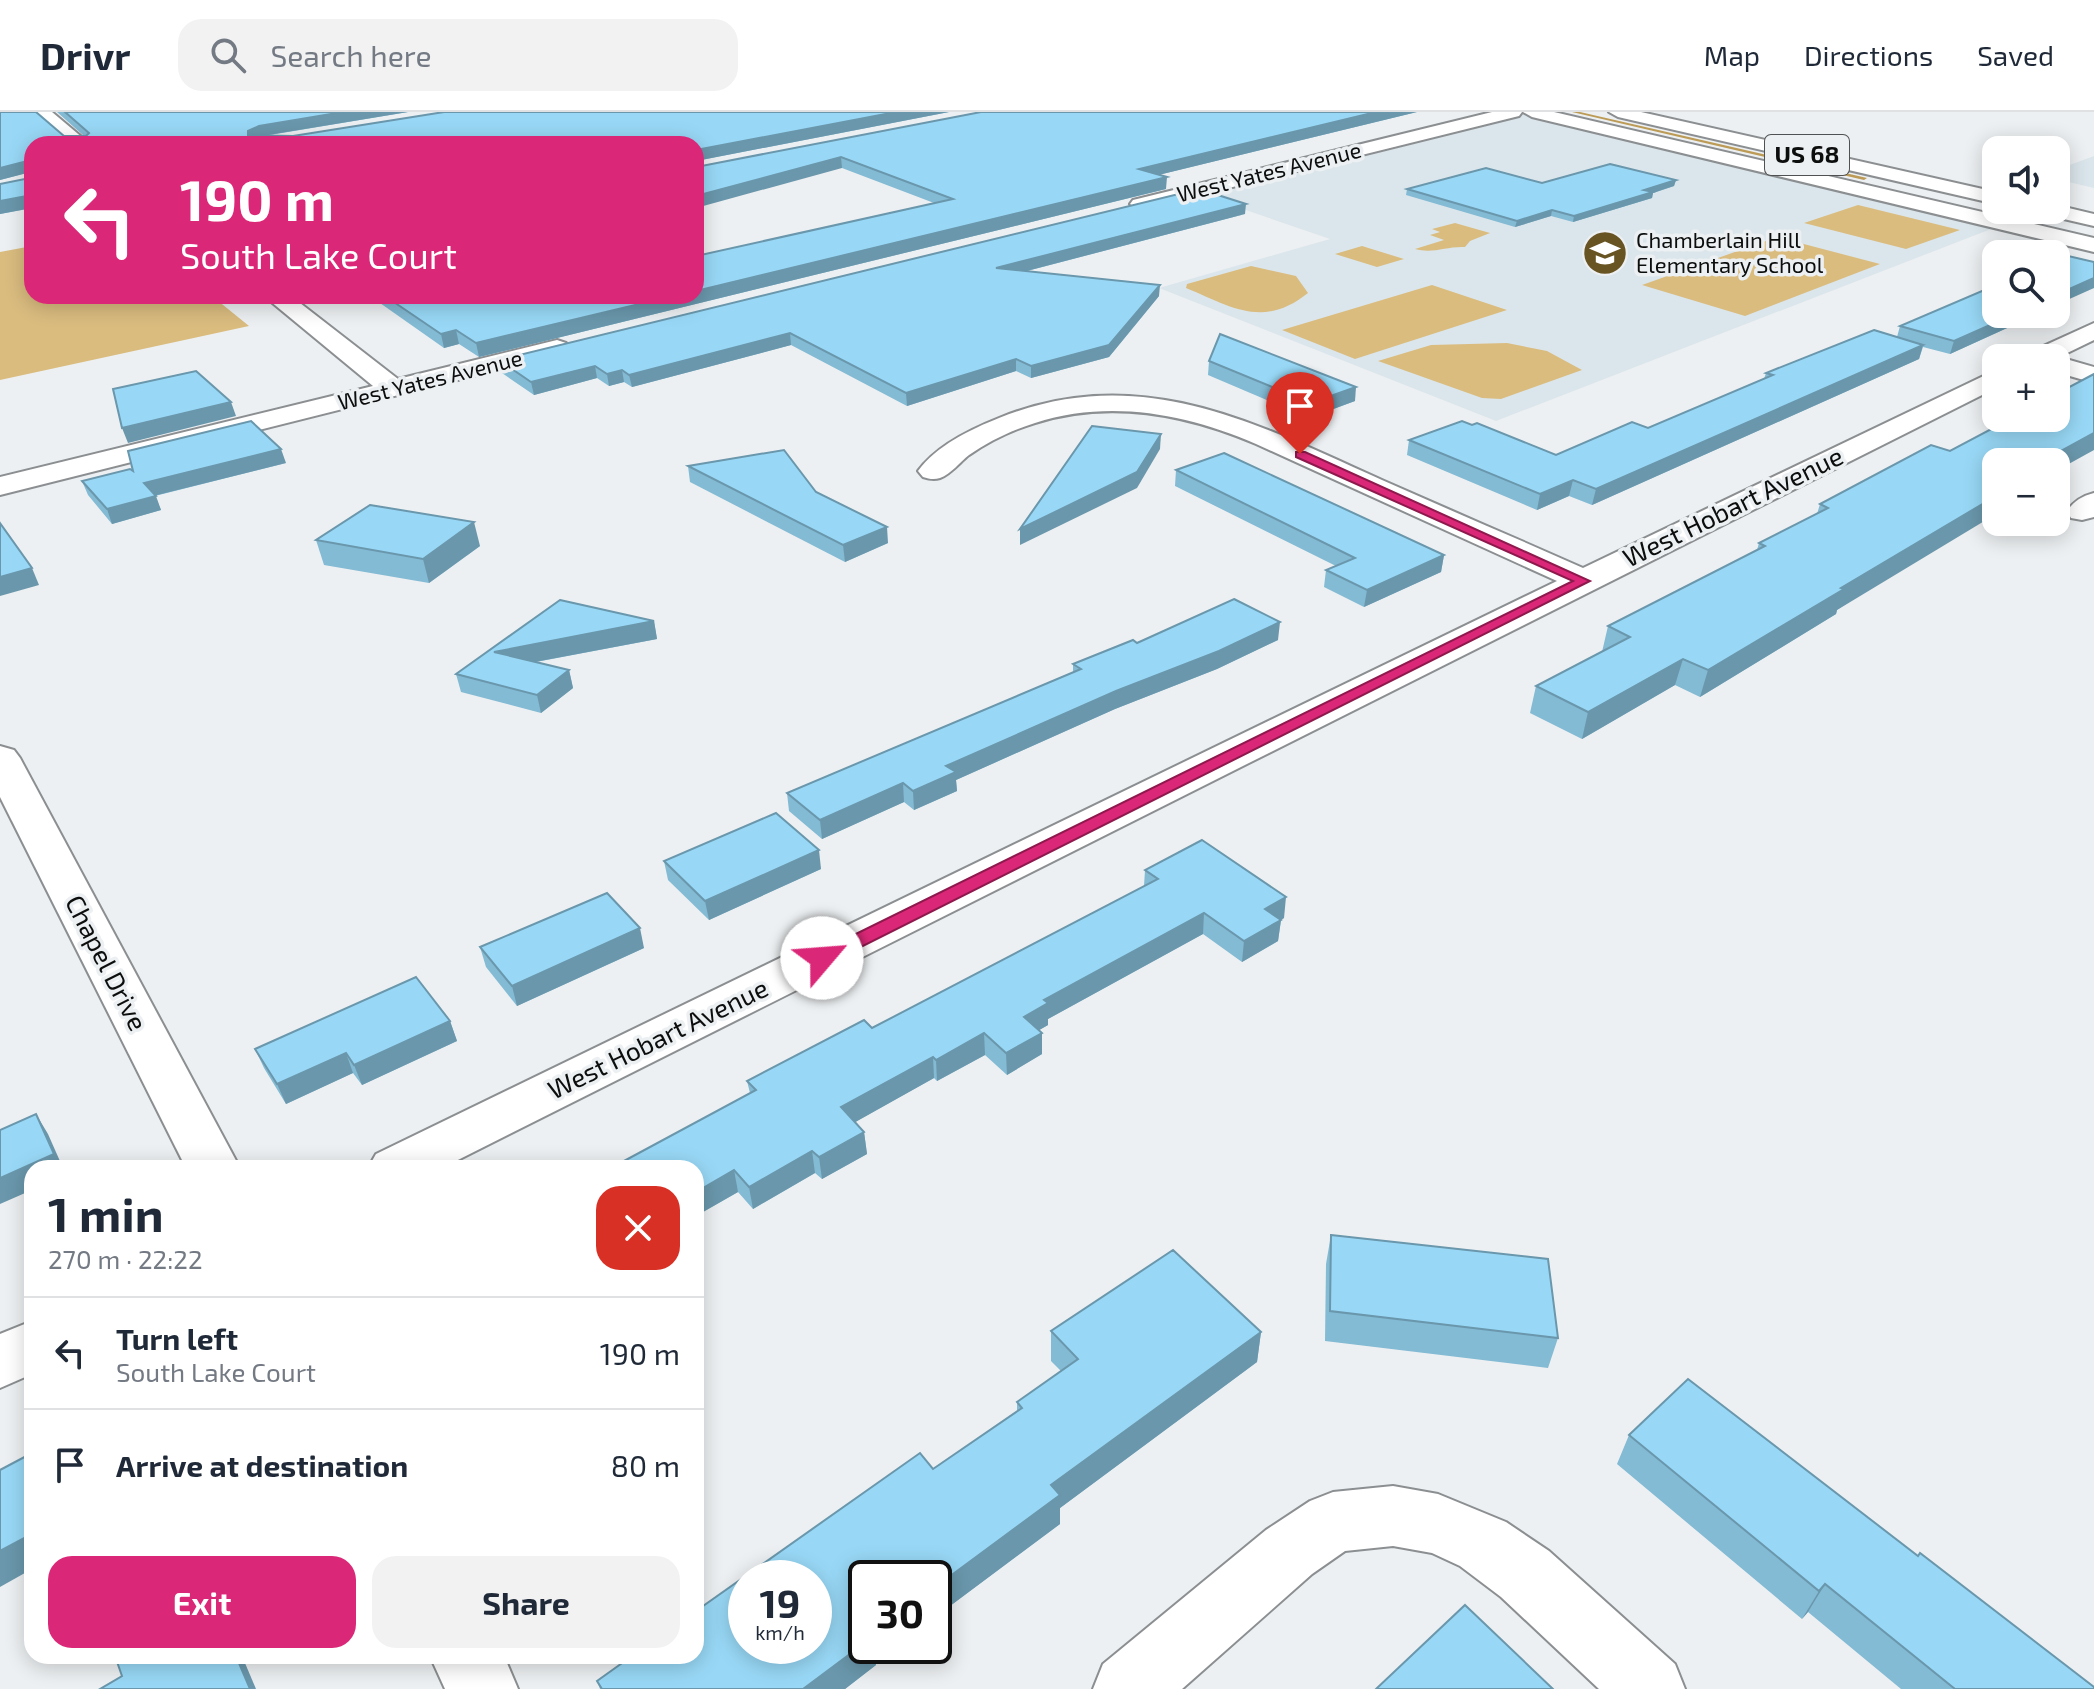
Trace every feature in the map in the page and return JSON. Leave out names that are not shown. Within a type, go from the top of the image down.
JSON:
[{"type":"main road","points":[[41,112],[71,136]]},
{"type":"main road","name":"West Yates Avenue","points":[[1118,209],[1513,112]]},
{"type":"main road","points":[[1532,112],[2094,245]]},
{"type":"main road","name":"US 68","points":[[1618,112],[1982,195]]},
{"type":"main road","name":"US 68","points":[[1677,112],[1982,180]]},
{"type":"main road","points":[[2070,199],[2094,204]]},
{"type":"main road","points":[[2070,215],[2094,220]]},
{"type":"main road","points":[[286,304],[394,389]]},
{"type":"main road","points":[[2066,344],[2094,330]]},
{"type":"main road","name":"West Yates Avenue","points":[[0,486],[579,343]]},
{"type":"main road","points":[[2070,368],[2094,375]]},
{"type":"main road","name":"West Hobart Avenue","points":[[411,1160],[1982,385]]},
{"type":"main road","points":[[933,471],[980,435],[1049,411],[1104,404],[1181,409],[1244,429],[1584,581]]},
{"type":"main road","name":"Chapel Drive","points":[[3,768],[209,1160]]},
{"type":"main road","points":[[0,1362],[24,1350]]},
{"type":"main road","points":[[1128,1689],[1289,1552],[1333,1522],[1393,1516],[1438,1524],[1483,1544],[1525,1574],[1650,1689]]},
{"type":"main road","points":[[469,1664],[483,1689]]},
{"type":"shaded area","name":"Chamberlain Hill Elementary School","points":[[1513,112],[1532,112],[1982,219],[1982,224],[2004,224],[1496,421],[1159,288],[1330,239],[1190,191]]},
{"type":"shaded area","points":[[2094,156],[2094,188],[2070,182],[2070,165]]},
{"type":"shaded area","points":[[1858,205],[1960,230],[1906,249],[1804,223]]},
{"type":"shaded area","points":[[1455,223],[1490,233],[1470,241],[1465,247],[1428,251],[1415,249],[1444,240],[1430,235],[1440,232],[1432,229]]},
{"type":"shaded area","points":[[1777,237],[1880,264],[1745,316],[1642,285]]},
{"type":"shaded area","points":[[1362,246],[1404,259],[1377,267],[1335,254]]},
{"type":"shaded area","points":[[24,248],[24,304],[222,304],[249,326],[0,380],[0,252]]},
{"type":"shaded area","points":[[1251,266],[1296,276],[1308,293],[1292,304],[1262,312],[1233,307],[1186,288],[1187,284]]},
{"type":"shaded area","points":[[1432,285],[1507,310],[1355,359],[1282,330]]},
{"type":"shaded area","points":[[1507,343],[1547,351],[1582,370],[1501,399],[1482,398],[1378,361],[1431,345]]},
{"type":"building","points":[[0,112],[36,112],[64,136],[24,136],[24,162],[0,168]]},
{"type":"building","points":[[65,112],[343,112],[259,126],[248,131],[248,135],[293,136],[86,136],[89,133]]},
{"type":"building","points":[[444,112],[896,112],[704,148],[704,136],[293,136]]},
{"type":"building","points":[[981,112],[1376,112],[1139,169],[1167,177],[704,289],[704,254],[953,199],[841,157],[704,194],[704,165]]},
{"type":"building","points":[[1610,164],[1676,180],[1644,190],[1653,192],[1574,216],[1552,210],[1517,221],[1407,189],[1486,168],[1542,183]]},
{"type":"building","points":[[24,179],[24,196],[0,201],[0,184]]},
{"type":"building","points":[[1199,189],[1246,204],[996,268],[1160,285],[1109,345],[1031,366],[1016,359],[906,393],[790,333],[629,375],[622,370],[607,374],[595,366],[531,382],[499,360]]},
{"type":"building","points":[[2070,256],[2094,262],[2094,278],[2070,289]]},
{"type":"building","points":[[1982,291],[1983,328],[1954,341],[1900,326]]},
{"type":"building","points":[[397,304],[639,304],[476,343],[456,330],[441,334]]},
{"type":"building","points":[[1874,330],[1923,345],[1596,489],[1573,480],[1540,494],[1409,440],[1462,421],[1472,425],[1477,423],[1556,455],[1632,422],[1648,428],[1773,375],[1766,373]]},
{"type":"building","points":[[1220,334],[1356,387],[1311,403],[1209,361]]},
{"type":"building","points":[[196,371],[231,402],[122,428],[113,389]]},
{"type":"building","points":[[2094,374],[2094,433],[2067,448],[1982,448],[1982,504],[1708,670],[1683,659],[1588,712],[1536,686],[1630,637],[1608,626],[1765,546],[1759,543],[1828,508],[1820,504],[1931,445],[1950,451],[1986,432],[2070,432],[2070,387]]},
{"type":"building","points":[[251,421],[281,449],[144,483],[156,496],[107,509],[82,481],[130,469],[133,471],[128,451]]},
{"type":"building","points":[[1092,426],[1161,434],[1137,472],[1020,529]]},
{"type":"building","points":[[784,450],[816,492],[887,527],[843,545],[688,466]]},
{"type":"building","points":[[1224,453],[1444,555],[1367,590],[1326,570],[1355,558],[1176,470]]},
{"type":"building","points":[[370,505],[474,522],[423,559],[316,540]]},
{"type":"building","points":[[0,523],[32,568],[0,577]]},
{"type":"building","points":[[1234,599],[1280,622],[1219,651],[1116,691],[946,766],[956,772],[913,791],[903,783],[820,820],[787,793],[1081,669],[1073,664],[1133,640],[1137,643]]},
{"type":"building","points":[[560,600],[654,621],[494,652],[569,670],[537,695],[456,674]]},
{"type":"building","points":[[776,813],[819,850],[705,901],[664,861]]},
{"type":"building","points":[[1202,840],[1286,897],[1265,909],[1281,920],[1244,941],[1204,913],[1044,1000],[1048,1003],[1024,1017],[1042,1033],[1006,1053],[984,1033],[841,1107],[864,1132],[819,1157],[812,1151],[749,1187],[734,1170],[704,1187],[704,1160],[626,1160],[756,1090],[747,1081],[864,1020],[872,1028],[1158,879],[1145,870]]},
{"type":"building","points":[[607,893],[640,928],[512,986],[480,947]]},
{"type":"building","points":[[416,977],[450,1021],[354,1065],[346,1053],[277,1084],[255,1049]]},
{"type":"building","points":[[36,1114],[54,1154],[40,1160],[24,1160],[24,1167],[0,1178],[0,1130]]},
{"type":"building","points":[[1331,1235],[1548,1259],[1558,1338],[1330,1311]]},
{"type":"building","points":[[1173,1250],[1261,1332],[1051,1485],[1060,1495],[952,1575],[952,1560],[848,1560],[848,1655],[803,1689],[602,1689],[597,1681],[621,1664],[704,1664],[704,1605],[728,1588],[728,1664],[832,1664],[832,1560],[768,1560],[920,1453],[933,1469],[1022,1408],[1017,1402],[1078,1359],[1051,1331]]},
{"type":"building","points":[[1688,1379],[1918,1556],[1920,1553],[2094,1689],[1955,1689],[1825,1584],[1819,1591],[1629,1435]]},
{"type":"building","points":[[24,1457],[24,1538],[0,1551],[0,1470]]},
{"type":"building","points":[[1465,1605],[1553,1689],[1376,1689]]},
{"type":"building","points":[[118,1664],[239,1664],[250,1689],[100,1689],[122,1676]]},
{"type":"waterway","points":[[1574,112],[1864,178]]},
{"type":"place","name":"Chamberlain Hill Elementary School","points":[[1605,253]]},
{"type":"route","points":[[822,958],[1584,581],[1300,454]]}]
